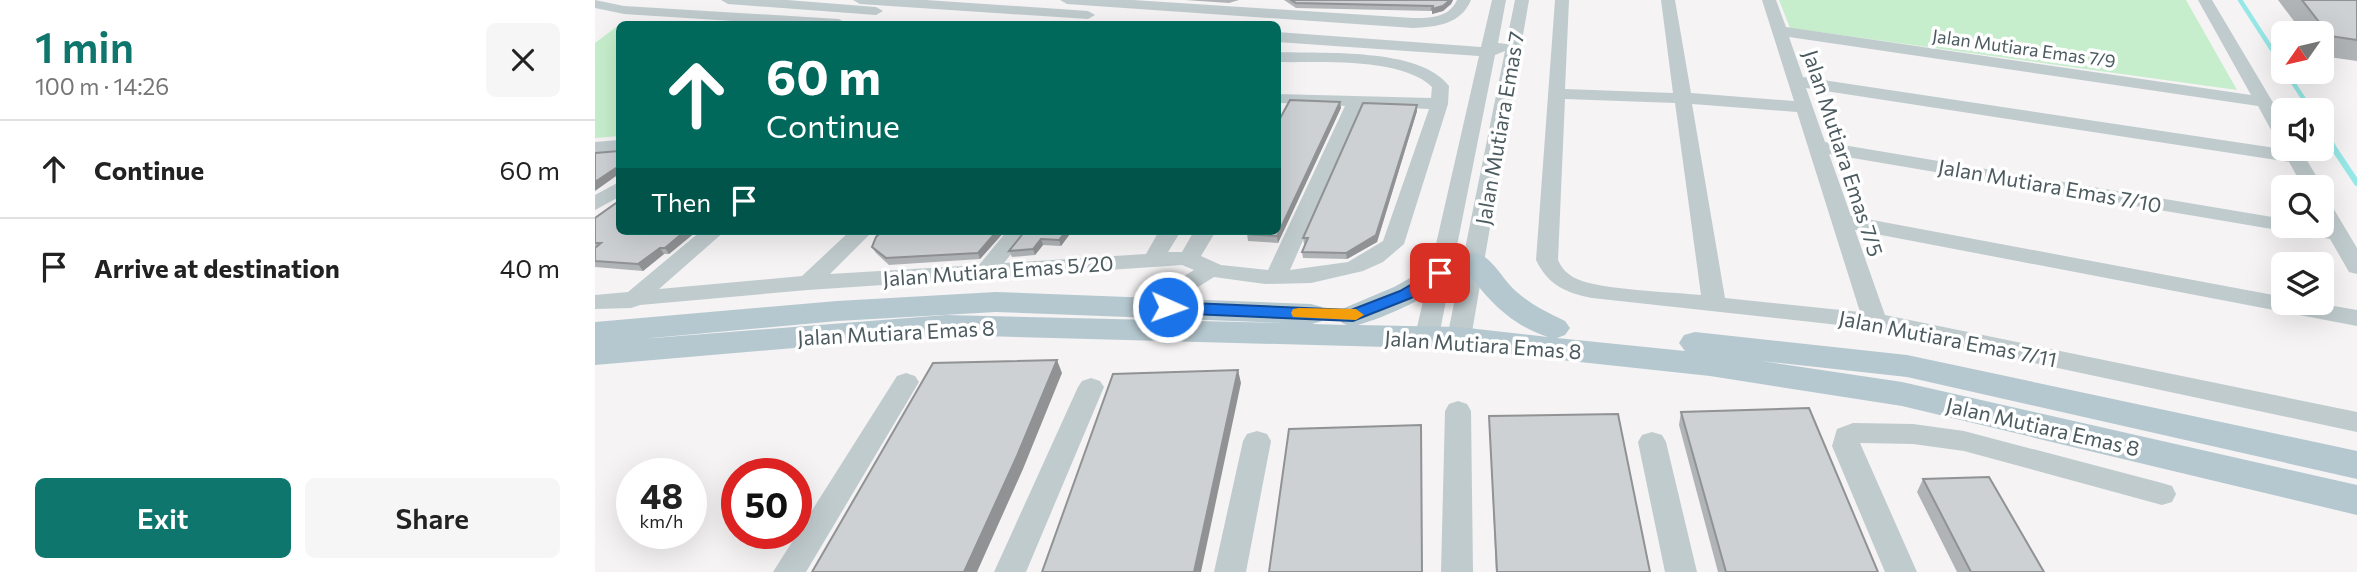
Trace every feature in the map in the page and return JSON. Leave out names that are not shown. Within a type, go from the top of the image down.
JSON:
[{"type":"main road","points":[[1475,261],[1486,280],[1503,298],[1529,317],[1554,328]]},
{"type":"main road","points":[[1353,316],[1405,295],[1440,273]]},
{"type":"main road","name":"Jalan Mutiara Emas 8","points":[[595,333],[837,311],[996,302],[1353,316],[1902,394],[2357,500]]},
{"type":"main road","name":"Jalan Mutiara Emas 8","points":[[595,354],[946,325],[1554,328],[1906,366],[2357,465]]},
{"type":"street","points":[[728,0],[1065,21]]},
{"type":"street","points":[[860,0],[1074,21]]},
{"type":"street","points":[[1067,0],[1253,19],[1364,19],[1402,23],[1432,22],[1450,17],[1459,11],[1465,0]]},
{"type":"street","points":[[1253,19],[1265,0]]},
{"type":"street","points":[[1364,19],[1372,0]]},
{"type":"street","name":"Jalan Mutiara Emas 7","points":[[1445,329],[1475,261],[1499,0]]},
{"type":"street","name":"Jalan Mutiara Emas 7","points":[[1445,329],[1440,273],[1496,51],[1515,39],[1523,0]]},
{"type":"street","points":[[1562,0],[1557,94],[1683,98],[1804,107]]},
{"type":"street","points":[[1668,0],[1714,303]]},
{"type":"street","name":"Jalan Mutiara Emas 7/5","points":[[1769,0],[1875,321]]},
{"type":"street","points":[[2205,0],[2271,116]]},
{"type":"street","points":[[595,4],[611,9],[793,21]]},
{"type":"street","points":[[595,14],[611,9]]},
{"type":"street","points":[[863,21],[879,11]]},
{"type":"street","name":"Jalan Mutiara Emas 7/9","points":[[1779,31],[2263,103]]},
{"type":"street","points":[[1281,36],[1496,51]]},
{"type":"street","points":[[1281,57],[1407,65],[1429,74],[1440,95],[1356,101],[1281,101]]},
{"type":"street","points":[[1281,97],[1303,58]]},
{"type":"street","points":[[1796,81],[2271,150]]},
{"type":"street","name":"Jalan Mutiara Emas 7/11","points":[[1557,94],[1547,260],[1556,276],[1578,289],[1875,321],[2357,422]]},
{"type":"street","name":"Jalan Mutiara Emas 5/20","points":[[595,302],[631,301],[808,283],[1153,260],[1200,264],[1276,277],[1320,274],[1356,267],[1380,256],[1393,244],[1440,95]]},
{"type":"street","points":[[1276,277],[1356,101]]},
{"type":"street","points":[[595,148],[616,146]]},
{"type":"street","name":"Jalan Mutiara Emas 7/10","points":[[1817,146],[2271,223]]},
{"type":"street","points":[[595,204],[616,190]]},
{"type":"street","points":[[1842,221],[2357,318]]},
{"type":"street","points":[[2334,225],[2357,267]]},
{"type":"street","points":[[2334,233],[2339,234]]},
{"type":"street","points":[[631,301],[709,235]]},
{"type":"street","points":[[808,283],[858,235]]},
{"type":"street","points":[[986,271],[1015,235]]},
{"type":"street","points":[[1153,260],[1168,235]]},
{"type":"street","points":[[1150,307],[1200,264],[1204,235]]},
{"type":"street","points":[[789,572],[906,382]]},
{"type":"street","points":[[1010,572],[1091,387]]},
{"type":"street","points":[[1457,572],[1458,411]]},
{"type":"street","points":[[1901,572],[1846,446],[1847,436],[1859,432],[1913,434],[1964,442],[2162,494]]},
{"type":"street","points":[[1230,572],[1257,440]]},
{"type":"street","points":[[1652,442],[1681,572]]},
{"type":"green space","points":[[1779,0],[2186,0],[2237,90],[1790,28]]},
{"type":"green space","points":[[616,27],[616,136],[595,138],[595,43]]},
{"type":"building","points":[[1291,0],[1450,0],[1443,6],[1432,9],[1433,6],[1296,3]]},
{"type":"building","points":[[2302,0],[2357,0],[2357,40],[2335,37],[2335,21],[2318,21]]},
{"type":"building","points":[[1290,100],[1340,102],[1281,227],[1281,117]]},
{"type":"building","points":[[1363,103],[1417,105],[1376,235],[1346,253],[1302,252],[1308,238],[1303,238]]},
{"type":"building","points":[[616,151],[616,168],[595,182],[595,153]]},
{"type":"building","points":[[616,203],[616,235],[680,235],[638,264],[595,261],[595,248],[601,243],[595,243],[595,218]]},
{"type":"building","points":[[994,235],[978,253],[886,258],[872,247],[876,237]]},
{"type":"building","points":[[1022,235],[1063,235],[1059,240],[1041,239],[1033,249],[1009,251]]},
{"type":"building","points":[[1057,360],[964,572],[812,572],[933,363]]},
{"type":"building","points":[[1238,370],[1194,572],[1042,572],[1113,374]]},
{"type":"building","points":[[1809,408],[1878,572],[1726,572],[1681,412]]},
{"type":"building","points":[[1618,414],[1650,572],[1497,572],[1489,416]]},
{"type":"building","points":[[1421,425],[1422,572],[1269,572],[1289,429]]},
{"type":"building","points":[[1989,477],[2044,572],[1971,572],[1923,479]]},
{"type":"waterway","points":[[2240,0],[2271,48]]},
{"type":"waterway","points":[[2294,84],[2303,98]]},
{"type":"waterway","points":[[2334,148],[2357,183]]},
{"type":"slow traffic","points":[[1299,313],[1356,315]]},
{"type":"route","points":[[1168,307],[1353,316],[1405,295],[1440,273]]}]
